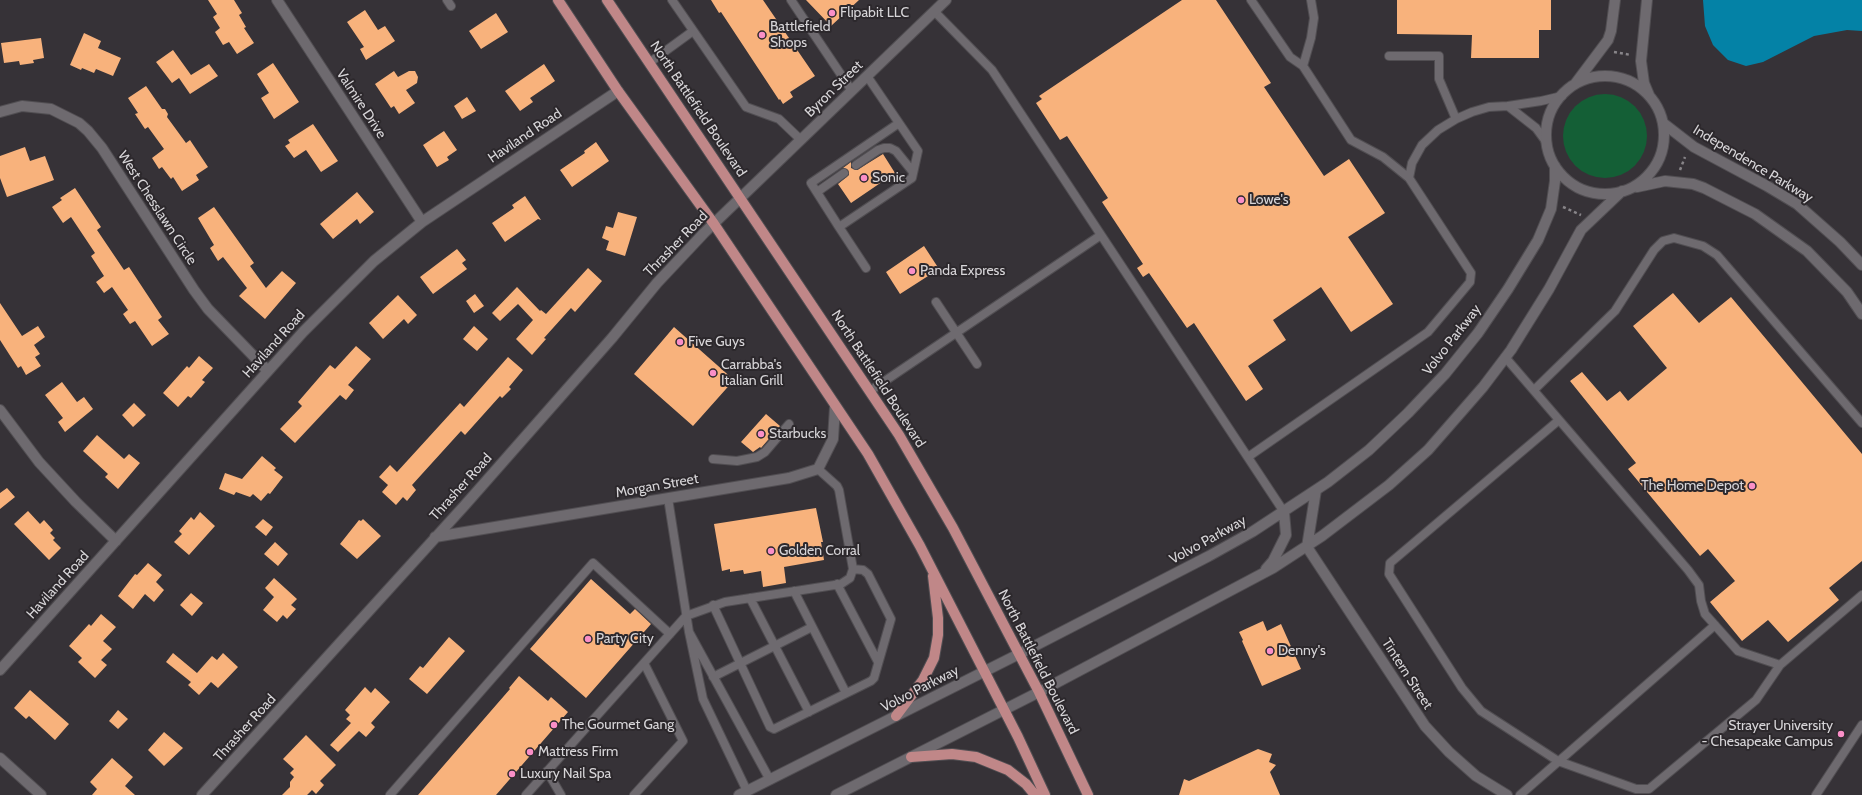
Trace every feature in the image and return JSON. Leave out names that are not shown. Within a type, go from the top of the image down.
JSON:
[{"type":"main road","points":[[558,0],[618,91],[714,224],[835,407],[868,454],[926,558],[1004,710],[1045,795]]},
{"type":"main road","name":"North Battlefield Boulevard","points":[[607,0],[899,435],[953,528],[1039,692],[1088,795]]},
{"type":"main road","points":[[896,716],[924,680],[934,658],[938,635],[938,618],[932,570]]},
{"type":"main road","points":[[911,757],[952,754],[976,757],[1008,770],[1026,784],[1035,795]]},
{"type":"street","name":"Valmire Drive","points":[[277,0],[422,222]]},
{"type":"street","name":"Byron Street","points":[[741,198],[946,0]]},
{"type":"street","name":"Volvo Parkway","points":[[1574,86],[1608,40],[1611,31],[1615,0]]},
{"type":"street","name":"Volvo Parkway","points":[[836,795],[1039,692],[1261,575],[1307,547],[1379,493],[1428,450],[1483,387],[1505,357],[1549,289],[1582,230],[1627,189],[1644,179],[1658,160],[1664,138],[1663,122],[1644,83],[1641,61],[1647,0]]},
{"type":"street","name":"Volvo Parkway","points":[[1627,189],[1602,194],[1583,190],[1572,184],[1555,166],[1549,155],[1546,130],[1549,118],[1553,108],[1562,96],[1574,86],[1586,80],[1600,77],[1614,77],[1633,84],[1650,97]]},
{"type":"street","name":"Haviland Road","points":[[0,670],[318,316],[374,261],[422,222],[618,91]]},
{"type":"street","name":"West Chesslawn Circle","points":[[0,112],[22,106],[51,109],[79,123],[88,131],[102,148],[194,290],[208,309],[268,371]]},
{"type":"street","name":"Independence Parkway","points":[[1663,122],[1694,147],[1767,186],[1797,204],[1840,242],[1862,265]]},
{"type":"street","name":"Volvo Parkway","points":[[743,793],[984,672],[1209,556],[1284,512],[1369,450],[1408,413],[1445,374],[1478,333],[1508,289],[1538,240],[1551,209],[1555,180],[1555,166]]},
{"type":"street","points":[[1627,189],[1666,181],[1693,184],[1755,214],[1807,251],[1846,292],[1862,314]]},
{"type":"street","name":"Thrasher Road","points":[[202,795],[435,537],[607,343],[657,283],[704,233],[741,198]]},
{"type":"street","points":[[818,469],[834,439],[835,407]]},
{"type":"street","points":[[0,410],[39,462],[76,502],[116,541]]},
{"type":"street","name":"Morgan Street","points":[[435,537],[789,478],[818,469]]},
{"type":"street","points":[[1307,547],[1316,490]]},
{"type":"street","points":[[1261,575],[1273,561],[1286,535],[1284,512]]},
{"type":"street","name":"Tintern Street","points":[[1307,547],[1399,690],[1425,726],[1449,752],[1476,776],[1507,795]]},
{"type":"street","points":[[0,758],[41,795]]},
{"type":"lane","points":[[672,0],[746,107],[779,119],[801,140]]},
{"type":"lane","points":[[791,0],[852,91]]},
{"type":"lane","points":[[1248,457],[1428,332],[1470,282],[1471,273],[1409,178],[1383,157],[1351,140],[1303,66],[1290,57],[1251,0]]},
{"type":"lane","points":[[1303,66],[1311,38],[1314,18],[1311,0]]},
{"type":"lane","points":[[934,11],[992,70],[1284,512]]},
{"type":"lane","points":[[649,63],[693,31]]},
{"type":"lane","points":[[1389,56],[1439,56],[1439,79],[1456,119]]},
{"type":"lane","points":[[839,227],[912,178],[918,151],[867,76]]},
{"type":"lane","points":[[1409,178],[1412,163],[1422,145],[1438,130],[1456,119],[1489,107],[1508,106],[1562,96]]},
{"type":"lane","points":[[1508,106],[1536,128],[1547,142]]},
{"type":"lane","points":[[866,268],[811,183],[898,123]]},
{"type":"lane","points":[[856,165],[878,150],[890,148],[896,151],[913,172]]},
{"type":"lane","points":[[817,192],[844,173]]},
{"type":"lane","points":[[870,391],[1101,235]]},
{"type":"lane","points":[[1534,390],[1615,311],[1654,250],[1663,241],[1674,238],[1703,246],[1717,255],[1862,423]]},
{"type":"lane","points":[[936,302],[977,364]]},
{"type":"lane","points":[[1505,357],[1688,570],[1699,585],[1701,601],[1705,614],[1738,651],[1780,665]]},
{"type":"lane","points":[[1559,420],[1390,563],[1389,574],[1462,688],[1481,711],[1558,761],[1636,789],[1649,789],[1756,700],[1780,665],[1862,595]]},
{"type":"lane","points":[[713,459],[737,461],[760,455],[789,424]]},
{"type":"lane","points":[[526,795],[686,616],[712,605],[837,584],[850,578],[853,569],[837,486],[818,469]]},
{"type":"lane","points":[[668,498],[688,632],[702,699],[743,793]]},
{"type":"lane","points":[[390,795],[593,563],[670,634]]},
{"type":"lane","points":[[712,605],[772,729],[778,728],[871,681],[874,678],[891,619],[868,574],[863,570],[853,569]]},
{"type":"lane","points":[[837,584],[878,662]]},
{"type":"lane","points":[[794,591],[846,693]]},
{"type":"lane","points":[[750,598],[809,712]]},
{"type":"lane","points":[[1520,795],[1715,625]]},
{"type":"lane","points":[[713,677],[812,627]]},
{"type":"lane","points":[[688,632],[770,780]]},
{"type":"lane","points":[[634,795],[683,740],[644,663]]},
{"type":"lane","points":[[1816,795],[1862,725]]},
{"type":"lane","points":[[547,771],[561,795]]},
{"type":"path","points":[[1612,51],[1633,55]]},
{"type":"path","points":[[1680,170],[1685,157]]},
{"type":"path","points":[[1563,207],[1583,215]]},
{"type":"green space","points":[[1605,94],[1621,97],[1635,106],[1644,120],[1647,136],[1644,152],[1635,166],[1621,175],[1605,178],[1589,175],[1575,166],[1566,152],[1563,136],[1566,120],[1575,106],[1589,97]]},
{"type":"water","points":[[1703,0],[1862,0],[1862,31],[1847,30],[1814,36],[1763,62],[1746,66],[1728,60],[1713,45],[1705,26]]},
{"type":"building","points":[[208,0],[234,0],[242,13],[239,15],[246,27],[244,28],[254,43],[237,54],[229,42],[223,45],[215,32],[220,28],[213,17],[217,14]]},
{"type":"building","name":"Battlefield Shops","points":[[711,0],[763,0],[815,76],[790,92],[793,97],[783,104],[721,12],[719,13]]},
{"type":"building","name":"Flipabit LLC","points":[[806,0],[859,0],[831,26]]},
{"type":"building","name":"Lowe's","points":[[1182,0],[1216,0],[1271,83],[1264,87],[1324,176],[1349,159],[1385,213],[1348,237],[1393,304],[1351,332],[1321,287],[1273,320],[1286,340],[1248,366],[1263,389],[1246,401],[1194,323],[1187,328],[1149,273],[1143,277],[1137,268],[1143,264],[1102,202],[1108,198],[1067,136],[1060,140],[1036,103],[1042,99],[1039,96]]},
{"type":"building","points":[[1397,0],[1551,0],[1551,30],[1539,30],[1539,58],[1471,58],[1472,35],[1397,34]]},
{"type":"building","points":[[365,10],[378,30],[385,26],[395,41],[366,60],[360,49],[364,47],[347,22]]},
{"type":"building","points":[[496,13],[508,32],[481,49],[469,31]]},
{"type":"building","points":[[84,33],[101,41],[98,48],[121,58],[113,76],[96,69],[94,73],[82,68],[81,70],[70,65]]},
{"type":"building","points":[[41,38],[44,58],[33,60],[34,63],[20,65],[19,61],[4,63],[1,43]]},
{"type":"building","points":[[173,50],[191,75],[209,64],[218,76],[190,94],[179,78],[172,83],[156,62]]},
{"type":"building","points":[[273,63],[299,102],[274,119],[261,98],[269,93],[257,74]]},
{"type":"building","points":[[544,64],[555,81],[530,98],[533,102],[520,111],[505,91]]},
{"type":"building","points":[[394,71],[398,77],[409,71],[415,71],[418,77],[417,83],[406,90],[415,103],[399,114],[394,106],[391,108],[375,84]]},
{"type":"building","points":[[146,86],[162,109],[165,109],[168,114],[167,117],[186,143],[190,140],[208,167],[196,175],[199,180],[182,191],[173,177],[171,179],[162,167],[159,169],[152,158],[164,149],[148,127],[145,129],[135,114],[138,113],[128,98]]},
{"type":"building","points":[[467,97],[476,111],[462,119],[454,106]]},
{"type":"building","points":[[313,124],[338,161],[321,172],[306,150],[294,158],[285,146],[290,143],[288,140]]},
{"type":"building","points":[[444,131],[457,150],[447,157],[449,160],[437,167],[423,145]]},
{"type":"building","points":[[596,142],[609,161],[572,187],[560,170],[585,153],[584,151]]},
{"type":"building","points":[[25,147],[30,161],[45,156],[54,180],[7,197],[0,178],[0,156]]},
{"type":"building","name":"Sonic","points":[[883,154],[895,173],[851,203],[838,184],[849,175],[848,170],[843,168],[851,162],[851,168],[857,170]]},
{"type":"building","points":[[75,188],[101,227],[97,230],[124,270],[129,267],[162,317],[158,320],[169,334],[152,346],[135,321],[130,324],[123,314],[128,310],[112,287],[104,293],[96,282],[104,276],[91,256],[95,253],[71,217],[63,223],[52,207],[62,200],[60,198]]},
{"type":"building","points":[[357,192],[374,212],[360,224],[357,219],[333,239],[320,224]]},
{"type":"building","points":[[525,196],[541,220],[538,219],[505,242],[492,223],[514,208],[512,205]]},
{"type":"building","points":[[214,207],[254,263],[250,266],[266,288],[282,271],[296,283],[265,319],[239,296],[247,288],[223,257],[218,261],[210,248],[214,245],[198,218]]},
{"type":"building","points":[[618,212],[637,217],[625,256],[606,250],[609,241],[602,238],[606,226],[613,228]]},
{"type":"building","name":"Panda Express","points":[[924,246],[939,269],[900,294],[886,272]]},
{"type":"building","points":[[457,249],[466,260],[462,263],[467,269],[433,294],[420,277]]},
{"type":"building","points":[[588,268],[602,281],[575,312],[571,308],[544,338],[546,339],[532,355],[516,339],[533,320],[518,304],[500,321],[492,313],[517,287],[540,311],[541,310],[546,314]]},
{"type":"building","name":"The Home Depot","points":[[1673,293],[1699,323],[1731,297],[1862,454],[1862,561],[1829,588],[1839,600],[1788,642],[1768,620],[1742,641],[1710,602],[1735,581],[1708,549],[1700,556],[1628,469],[1636,463],[1570,381],[1582,372],[1607,401],[1620,391],[1628,401],[1667,368],[1633,326]]},
{"type":"building","points":[[475,294],[484,306],[474,313],[466,301]]},
{"type":"building","points":[[398,295],[417,315],[408,324],[404,319],[383,339],[369,323]]},
{"type":"building","points":[[0,303],[22,336],[38,326],[45,337],[34,345],[40,354],[35,357],[41,366],[26,375],[21,366],[18,368],[0,340]]},
{"type":"building","points":[[474,326],[488,339],[477,351],[463,339]]},
{"type":"building","points":[[674,327],[734,380],[693,426],[634,374]]},
{"type":"building","points":[[356,346],[371,359],[348,385],[354,390],[346,400],[340,395],[295,443],[280,429],[302,406],[298,402],[330,365],[335,369]]},
{"type":"building","points":[[199,356],[213,368],[202,380],[205,382],[191,398],[188,396],[178,407],[163,393],[187,366],[189,368]]},
{"type":"building","points":[[508,357],[523,370],[509,387],[511,389],[502,398],[500,396],[465,435],[461,431],[412,485],[416,490],[407,501],[403,497],[396,505],[382,492],[388,485],[379,477],[390,465],[397,472],[460,403],[464,407]]},
{"type":"building","points":[[62,382],[77,402],[84,397],[93,409],[65,432],[58,422],[63,418],[45,395]]},
{"type":"building","points":[[134,403],[146,415],[133,427],[122,415]]},
{"type":"building","name":"Starbucks","points":[[766,414],[780,426],[761,448],[760,447],[753,452],[741,442]]},
{"type":"building","points":[[97,435],[124,459],[129,454],[140,463],[118,489],[105,477],[108,474],[83,451]]},
{"type":"building","points":[[262,456],[276,468],[274,470],[283,477],[270,494],[268,493],[261,501],[253,494],[250,497],[236,492],[234,495],[219,489],[225,473],[242,479]]},
{"type":"building","points":[[7,488],[15,497],[0,509],[0,493]]},
{"type":"building","name":"Golden Corral","points":[[816,508],[823,542],[821,542],[824,560],[784,567],[786,583],[763,587],[761,571],[744,574],[743,570],[730,572],[730,569],[722,571],[714,524]]},
{"type":"building","points":[[28,511],[40,524],[44,520],[53,530],[50,533],[55,538],[53,540],[61,548],[49,560],[14,524]]},
{"type":"building","points":[[200,512],[215,526],[189,555],[174,542],[182,534],[179,531],[191,517],[194,520]]},
{"type":"building","points":[[263,519],[273,527],[266,536],[255,527]]},
{"type":"building","points":[[363,519],[381,536],[357,559],[340,544],[359,520],[361,521]]},
{"type":"building","points":[[275,542],[288,554],[278,566],[264,554]]},
{"type":"building","points":[[148,563],[162,575],[156,582],[164,590],[154,602],[145,594],[133,609],[118,596],[135,574],[137,575]]},
{"type":"building","points":[[274,578],[297,599],[291,605],[296,609],[287,619],[283,615],[277,622],[263,610],[274,597],[265,588]]},
{"type":"building","name":"Party City","points":[[591,579],[630,614],[635,609],[651,624],[586,698],[530,649]]},
{"type":"building","points":[[191,593],[203,603],[192,616],[180,605]]},
{"type":"building","points":[[101,614],[116,627],[103,641],[112,649],[101,660],[107,665],[95,678],[78,662],[82,658],[69,646],[89,624],[91,626]]},
{"type":"building","name":"Denny's","points":[[1263,621],[1267,631],[1281,624],[1301,669],[1262,686],[1239,632]]},
{"type":"building","points":[[449,637],[465,651],[427,694],[409,679],[420,666],[423,668]]},
{"type":"building","points":[[173,653],[197,673],[212,656],[217,660],[223,653],[238,667],[218,688],[211,682],[199,695],[188,685],[191,682],[166,662]]},
{"type":"building","points":[[519,676],[548,701],[551,697],[568,712],[496,795],[418,795],[510,689],[509,688]]},
{"type":"building","points":[[365,687],[371,693],[375,688],[390,702],[371,723],[375,727],[366,737],[359,731],[338,752],[330,745],[351,723],[346,719],[350,715],[345,710]]},
{"type":"building","points":[[30,690],[69,724],[55,740],[29,716],[26,719],[14,708]]},
{"type":"building","points":[[118,710],[128,719],[118,729],[109,721]]},
{"type":"building","points":[[164,732],[183,748],[164,766],[148,750]]},
{"type":"building","points":[[306,735],[336,765],[320,781],[324,785],[316,794],[312,790],[307,795],[282,795],[290,787],[290,782],[294,777],[290,773],[294,769],[283,759]]},
{"type":"building","points":[[1258,749],[1272,754],[1269,762],[1276,765],[1270,772],[1280,795],[1179,795],[1184,779],[1189,781]]},
{"type":"building","points":[[112,758],[133,777],[125,786],[135,795],[92,795],[97,789],[90,782]]},
{"type":"place","name":"Flipabit LLC","points":[[832,13]]},
{"type":"place","name":"Battlefield Shops","points":[[762,35]]},
{"type":"place","name":"Sonic","points":[[864,178]]},
{"type":"place","name":"Lowe's","points":[[1241,200]]},
{"type":"place","name":"Panda Express","points":[[912,271]]},
{"type":"place","name":"Five Guys","points":[[680,342]]},
{"type":"place","name":"Carrabba's Italian Grill","points":[[713,373]]},
{"type":"place","name":"Starbucks","points":[[761,434]]},
{"type":"place","name":"The Home Depot","points":[[1752,486]]},
{"type":"place","name":"Golden Corral","points":[[771,551]]},
{"type":"place","name":"Party City","points":[[588,639]]},
{"type":"place","name":"Denny's","points":[[1270,651]]},
{"type":"place","name":"The Gourmet Gang","points":[[554,725]]},
{"type":"place","name":"Strayer University - Chesapeake Campus","points":[[1841,734]]},
{"type":"place","name":"Mattress Firm","points":[[530,752]]},
{"type":"place","name":"Luxury Nail Spa","points":[[512,774]]}]
